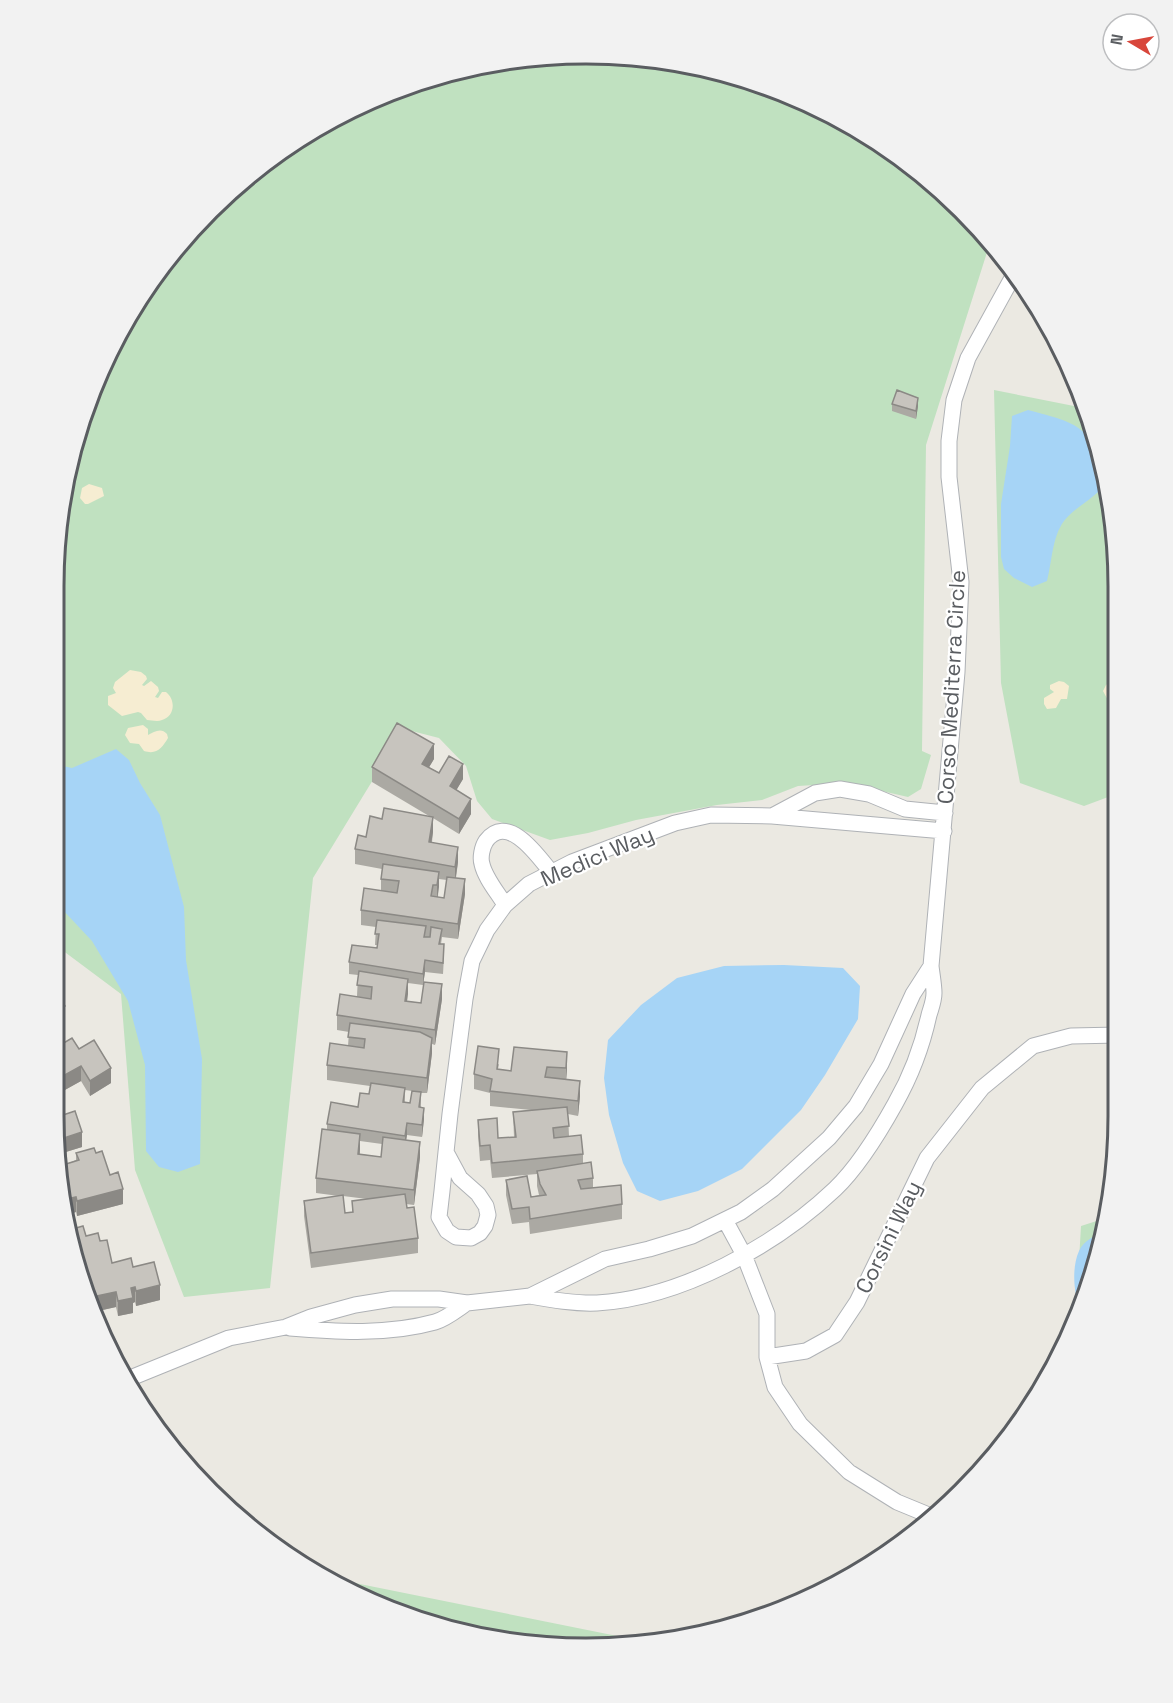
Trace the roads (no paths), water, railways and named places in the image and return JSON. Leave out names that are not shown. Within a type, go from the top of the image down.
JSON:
[{"type":"street","name":"Corso Mediterra Circle","points":[[133,1377],[229,1338],[286,1327],[311,1317],[355,1305],[392,1299],[439,1299],[467,1303],[530,1296],[557,1301],[597,1303],[637,1296],[694,1280],[744,1255],[791,1227],[837,1188],[879,1132],[906,1085],[923,1041],[934,993],[931,966],[957,672],[961,582],[949,477],[949,441],[954,400],[968,358],[1010,281]]},
{"type":"street","name":"Medici Way","points":[[772,816],[815,793],[840,789],[869,794],[905,809],[945,813]]},
{"type":"street","name":"Medici Way","points":[[446,1152],[460,1178],[478,1194],[486,1206],[488,1215],[485,1226],[480,1233],[471,1238],[456,1237],[447,1231],[439,1217],[446,1152],[465,999],[472,961],[487,930],[505,905],[529,884],[572,862],[675,824],[711,815],[772,816],[944,831]]},
{"type":"street","points":[[505,905],[481,863],[484,844],[493,834],[505,831],[514,834],[525,842],[551,873]]},
{"type":"street","name":"Corso Mediterra Circle","points":[[530,1296],[605,1259],[692,1236],[741,1212],[773,1189],[836,1130],[856,1106],[881,1064],[913,994],[931,966]]},
{"type":"street","name":"Corsini Way","points":[[767,1357],[806,1351],[835,1335],[857,1302],[927,1158],[982,1088],[1033,1046],[1071,1036],[1108,1035]]},
{"type":"street","points":[[725,1220],[744,1255],[767,1314],[767,1357],[775,1387],[800,1425],[849,1472],[897,1502],[925,1514]]},
{"type":"street","name":"Corso Mediterra Circle","points":[[286,1327],[327,1331],[379,1331],[437,1322],[467,1303]]},
{"type":"water","points":[[1028,410],[1060,419],[1081,430],[1086,435],[1091,451],[1099,491],[1064,521],[1055,542],[1047,581],[1032,587],[1014,578],[1004,569],[1001,557],[1001,504],[1012,416]]},
{"type":"water","points":[[116,749],[129,760],[160,815],[184,907],[186,960],[202,1059],[200,1164],[178,1172],[159,1167],[146,1151],[145,1065],[128,1001],[92,941],[64,911],[64,766],[72,768]]},
{"type":"water","points":[[784,965],[843,968],[860,986],[858,1019],[825,1075],[801,1110],[742,1169],[698,1191],[660,1201],[637,1191],[623,1163],[609,1115],[604,1078],[608,1040],[641,1005],[677,978],[724,966]]},
{"type":"water","points":[[1094,1237],[1077,1296],[1074,1282],[1075,1266],[1079,1251]]}]
